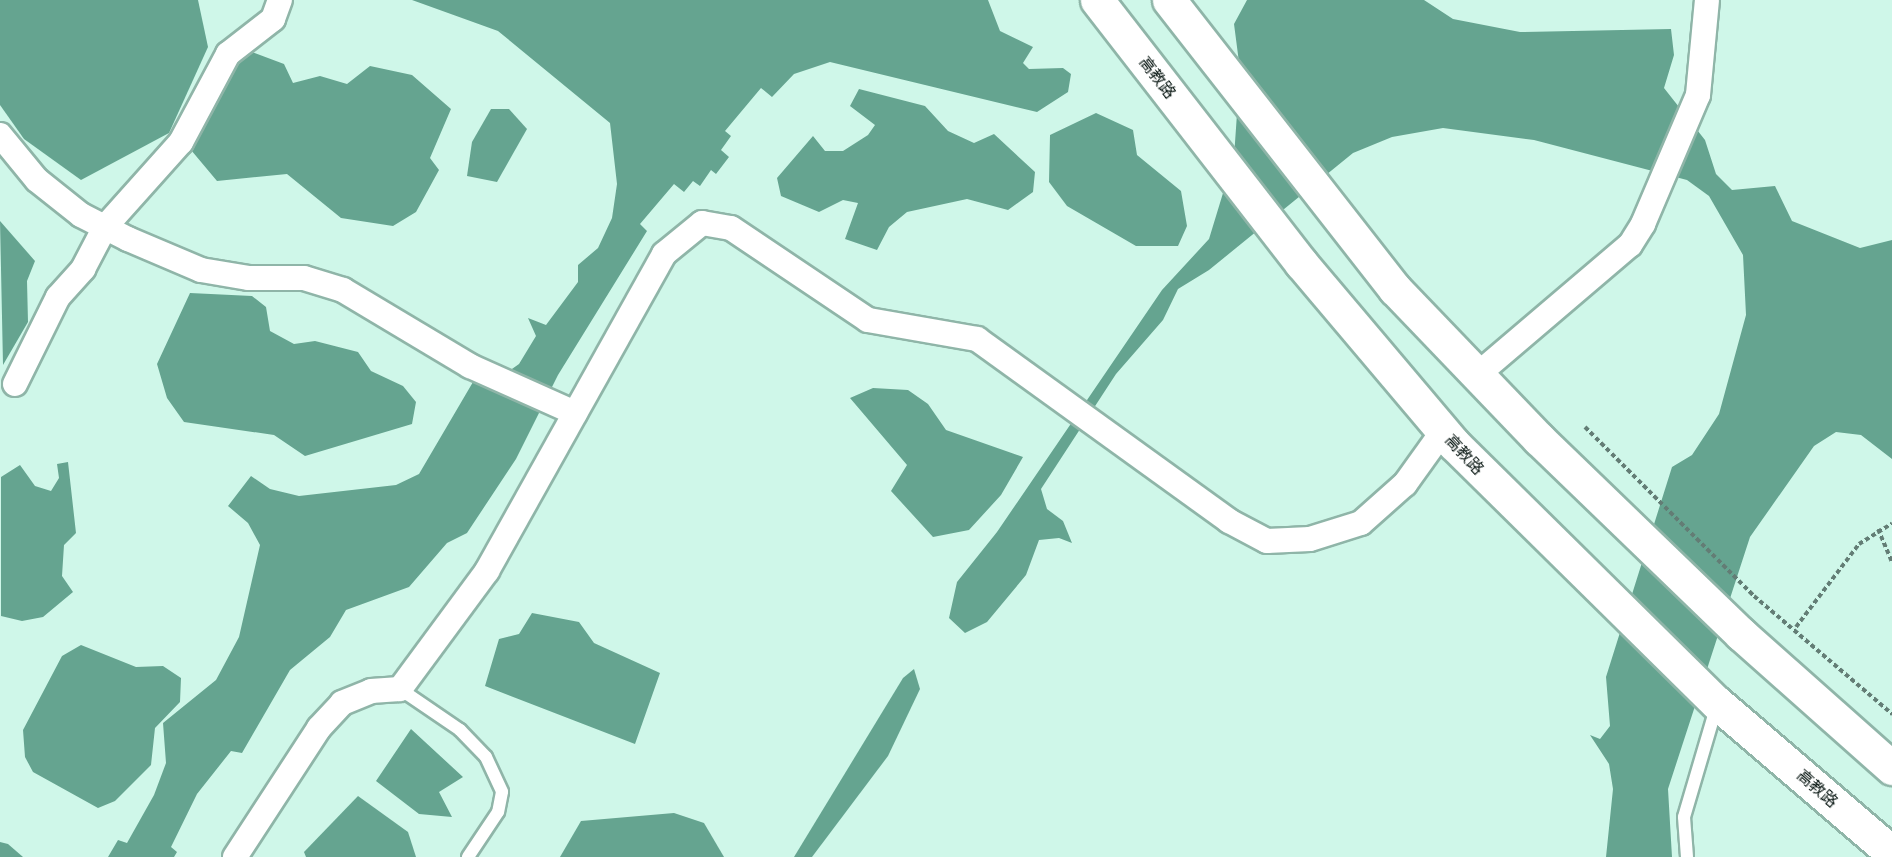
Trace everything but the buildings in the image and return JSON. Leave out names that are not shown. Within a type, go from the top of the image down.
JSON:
[{"type":"main road","name":"高教路","points":[[1097,0],[1301,263],[1443,431],[1586,577],[1718,703],[1892,853]]},
{"type":"main road","points":[[1169,0],[1395,289],[1610,508],[1741,634],[1892,768]]},
{"type":"street","points":[[15,384],[58,297],[82,269],[105,228],[181,142],[228,54],[273,19],[280,0]]},
{"type":"street","points":[[1477,375],[1630,245],[1655,202],[1698,95],[1707,0]]},
{"type":"street","points":[[0,135],[37,180],[105,228],[201,270],[249,278],[304,278],[343,290],[470,366],[575,413]]},
{"type":"street","points":[[235,857],[319,728],[342,703],[371,691],[400,689],[487,570],[664,254],[702,223],[731,228],[868,320],[977,339],[1228,521],[1267,541],[1310,539],[1361,523],[1405,484],[1443,431]]},
{"type":"lane","points":[[400,689],[460,730],[486,757],[502,792],[498,812],[468,857]]},
{"type":"lane","points":[[1687,857],[1684,817],[1718,703]]},
{"type":"path","points":[[1585,427],[1754,596],[1796,627],[1892,714]]},
{"type":"path","points":[[1796,627],[1834,571],[1878,529],[1892,523]]},
{"type":"path","points":[[1878,529],[1892,562]]},
{"type":"shaded area","points":[[0,0],[198,0],[208,47],[169,133],[81,180],[24,139],[0,105]]},
{"type":"shaded area","points":[[412,0],[988,0],[1000,31],[1033,47],[1023,63],[1029,69],[1063,68],[1071,74],[1068,92],[1037,112],[830,62],[794,74],[772,97],[761,88],[725,131],[731,136],[721,150],[729,157],[716,174],[711,170],[700,186],[693,181],[684,192],[674,184],[640,224],[647,231],[558,375],[516,459],[467,533],[447,543],[409,587],[346,610],[330,637],[290,670],[242,753],[231,751],[197,794],[171,847],[177,852],[174,857],[108,857],[118,840],[127,843],[154,795],[166,763],[163,723],[216,680],[239,637],[260,545],[248,523],[228,506],[251,476],[270,489],[299,496],[396,485],[419,474],[473,382],[495,381],[519,364],[536,336],[528,318],[546,325],[578,282],[578,265],[598,248],[612,218],[617,184],[610,123],[498,31]]},
{"type":"shaded area","points":[[1247,0],[1424,0],[1453,19],[1520,32],[1671,29],[1674,55],[1664,88],[1705,140],[1716,174],[1732,190],[1775,186],[1792,221],[1860,248],[1892,240],[1892,459],[1861,435],[1836,432],[1814,446],[1750,537],[1668,789],[1672,857],[1606,857],[1613,789],[1609,764],[1590,735],[1600,739],[1610,726],[1606,677],[1672,467],[1692,455],[1719,414],[1746,315],[1743,255],[1709,196],[1687,180],[1534,140],[1443,128],[1392,137],[1353,153],[1209,270],[1178,289],[1163,320],[1116,374],[1041,489],[1047,509],[1063,521],[1072,543],[1059,538],[1039,540],[1026,575],[987,622],[965,633],[949,618],[957,582],[997,532],[1162,290],[1209,239],[1234,157],[1240,70],[1234,24]]},
{"type":"shaded area","points":[[244,49],[284,64],[293,83],[320,76],[347,84],[370,66],[412,75],[451,109],[430,158],[439,170],[416,212],[393,226],[341,218],[287,174],[217,181],[191,150],[214,88]]},
{"type":"shaded area","points":[[859,89],[925,106],[948,131],[974,143],[994,134],[1035,172],[1033,192],[1008,210],[967,199],[907,212],[889,227],[877,250],[845,239],[858,203],[843,200],[819,212],[781,196],[777,178],[813,136],[825,151],[843,151],[868,135],[875,125],[850,106]]},
{"type":"shaded area","points":[[491,109],[509,109],[527,129],[497,182],[467,176],[472,142]]},
{"type":"shaded area","points":[[1096,113],[1133,130],[1137,155],[1181,191],[1187,226],[1178,246],[1136,246],[1067,206],[1049,182],[1050,135]]},
{"type":"shaded area","points":[[0,221],[35,261],[27,281],[28,322],[3,365]]},
{"type":"shaded area","points":[[190,293],[252,296],[266,307],[270,331],[294,344],[315,341],[358,352],[371,371],[403,386],[416,402],[412,424],[305,456],[274,435],[184,422],[167,398],[157,364]]},
{"type":"shaded area","points":[[873,388],[908,390],[928,404],[946,430],[1023,457],[1001,495],[969,530],[933,537],[891,491],[907,465],[850,398]]},
{"type":"shaded area","points":[[68,462],[76,533],[64,545],[62,576],[73,592],[43,617],[22,621],[1,616],[1,477],[20,465],[35,486],[51,491],[59,478],[57,464]]},
{"type":"shaded area","points":[[532,613],[579,622],[594,643],[660,673],[635,744],[485,686],[499,639],[519,634]]},
{"type":"shaded area","points":[[81,645],[136,667],[163,666],[181,678],[180,702],[155,728],[151,765],[115,801],[98,808],[33,772],[25,757],[23,730],[62,656]]},
{"type":"shaded area","points":[[914,669],[920,689],[888,756],[812,857],[794,857],[903,678]]},
{"type":"shaded area","points":[[411,729],[463,777],[439,792],[452,817],[419,814],[376,781]]},
{"type":"shaded area","points":[[358,796],[408,832],[416,857],[306,857],[304,852]]},
{"type":"shaded area","points":[[674,813],[704,823],[724,857],[560,857],[581,821]]},
{"type":"shaded area","points":[[0,842],[8,844],[23,857],[0,857]]}]
